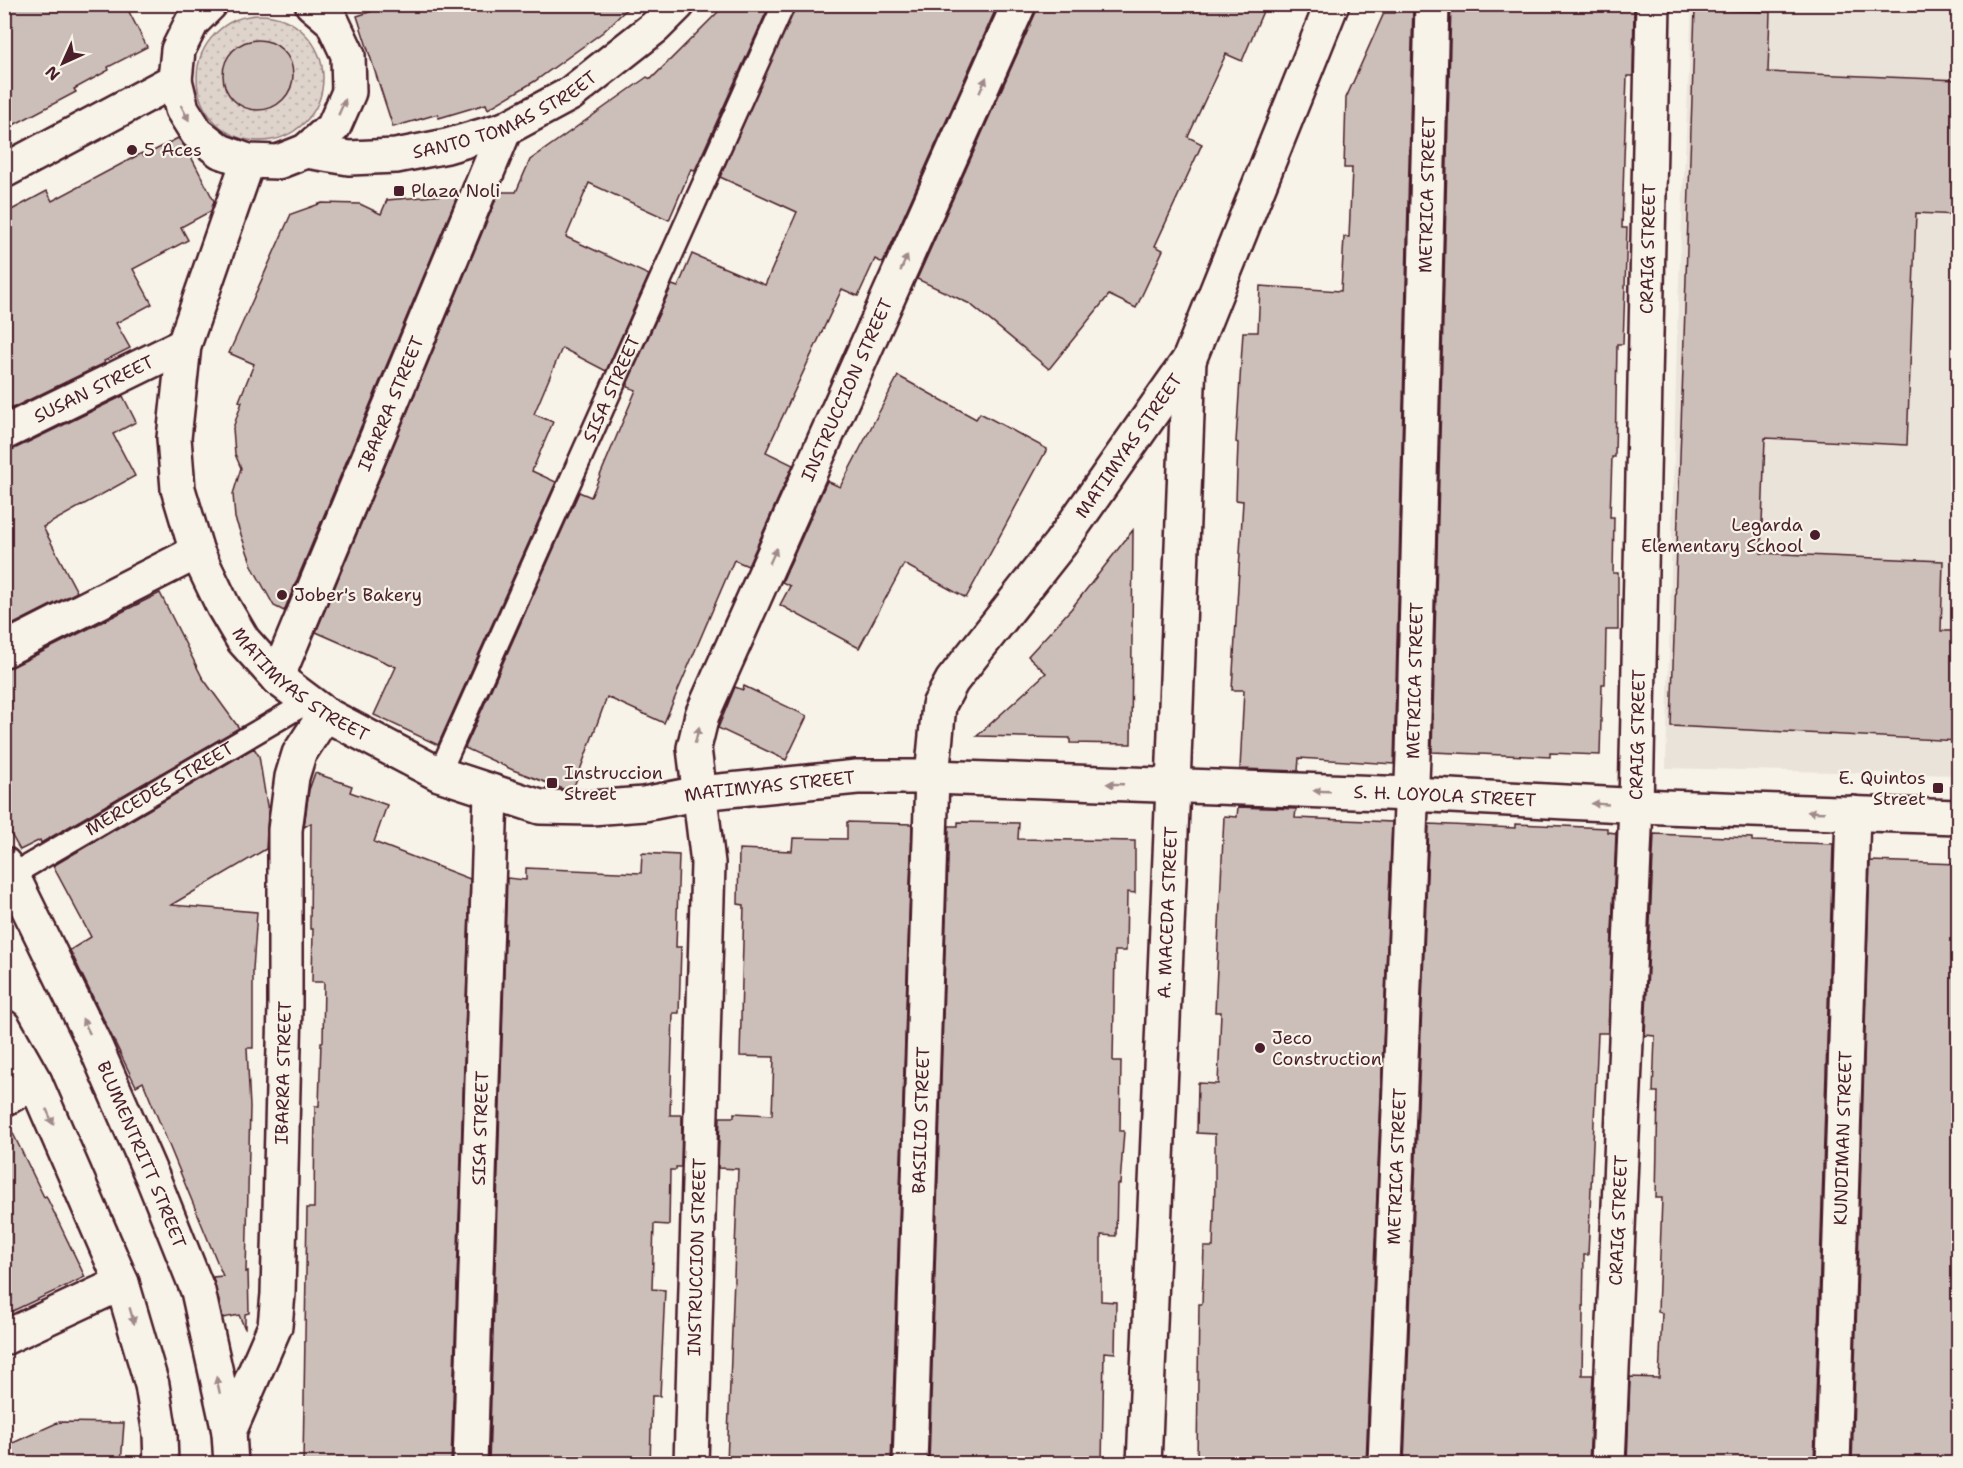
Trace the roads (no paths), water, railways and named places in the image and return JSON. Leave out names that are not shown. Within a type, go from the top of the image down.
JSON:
[{"type":"street","points":[[210,4],[192,22],[178,50],[175,80],[182,109],[197,133],[220,151],[248,161],[278,162],[306,151],[334,126],[349,92],[348,55],[332,21],[312,4]]},
{"type":"street","name":"SANTO TOMAS STREET","points":[[306,151],[349,158],[396,156],[447,146],[505,129],[570,94],[656,27],[678,4]]},
{"type":"street","name":"INSTRUCCION STREET","points":[[692,1464],[708,863],[694,748],[702,715],[1019,4]]},
{"type":"street","name":"MATIMYAS STREET","points":[[248,161],[184,345],[174,438],[178,489],[197,552],[223,606],[243,640],[276,678],[316,708],[439,774],[491,793],[540,807],[591,808],[644,804],[700,793],[857,777],[932,777],[939,705],[952,681],[1060,544],[1189,360],[1332,4]]},
{"type":"street","name":"METRICA STREET","points":[[1385,1464],[1412,794],[1432,4]]},
{"type":"street","name":"CRAIG STREET","points":[[1608,1464],[1636,806],[1653,4]]},
{"type":"street","points":[[4,171],[175,80]]},
{"type":"street","name":"IBARRA STREET","points":[[276,678],[505,129]]},
{"type":"street","name":"SUSAN STREET","points":[[4,434],[184,345]]},
{"type":"street","name":"A. MACEDA STREET","points":[[1144,1464],[1189,360]]},
{"type":"street","points":[[4,650],[197,552]]},
{"type":"street","name":"IBARRA STREET","points":[[230,1448],[275,1326],[278,1294],[285,1005],[285,830],[292,777],[316,708]]},
{"type":"street","name":"S. H. LOYOLA STREET","points":[[932,777],[1959,817]]},
{"type":"street","name":"BASILIO STREET","points":[[910,1464],[932,777]]},
{"type":"street","name":"SISA STREET","points":[[470,1464],[491,793]]},
{"type":"street","name":"KUNDIMAN STREET","points":[[1833,1464],[1853,813]]},
{"type":"street","name":"BLUMENTRITT STREET","points":[[8,870],[93,1041],[198,1291],[230,1448]]},
{"type":"street","points":[[4,1028],[34,1082],[122,1283],[152,1385],[160,1434],[161,1464]]},
{"type":"street","points":[[4,1099],[34,1082]]},
{"type":"street","points":[[4,1338],[122,1283]]},
{"type":"lane","name":"SISA STREET","points":[[439,774],[784,4]]},
{"type":"lane","name":"MERCEDES STREET","points":[[8,870],[316,708]]},
{"type":"place","name":"5 Aces","points":[[132,150]]},
{"type":"place","name":"Plaza Noli","points":[[399,191]]},
{"type":"place","name":"Legarda Elementary School","points":[[1815,535]]},
{"type":"place","name":"Jober's Bakery","points":[[282,595]]},
{"type":"place","name":"Instruccion Street","points":[[552,783]]},
{"type":"place","name":"E. Quintos Street","points":[[1938,788]]},
{"type":"place","name":"Jeco Construction","points":[[1260,1048]]}]
